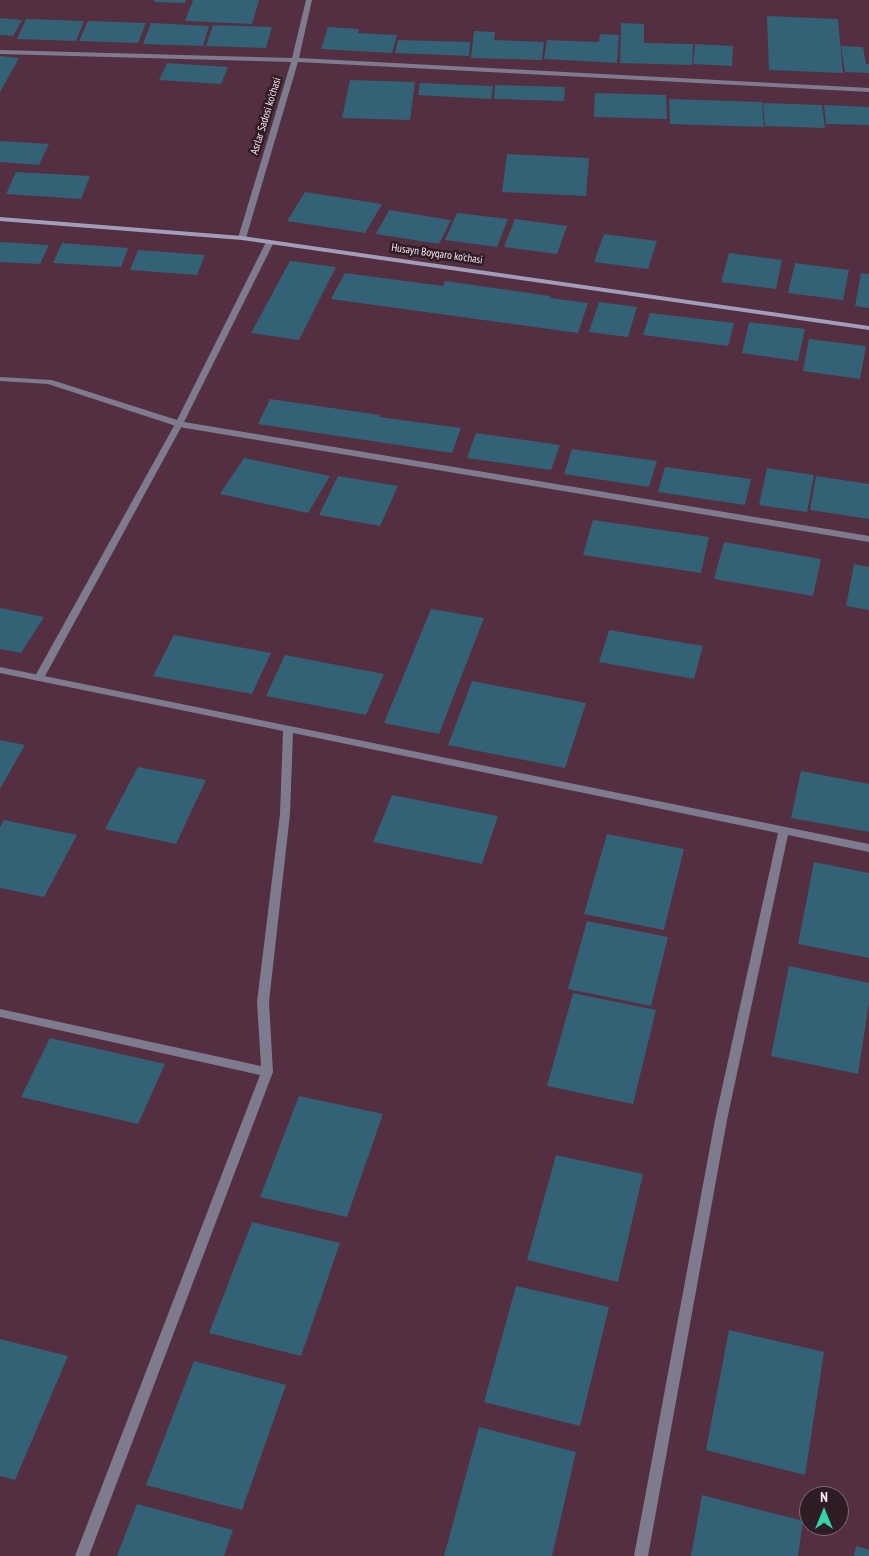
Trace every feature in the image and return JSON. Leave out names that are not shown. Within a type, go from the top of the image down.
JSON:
[{"type":"main road","name":"Husayn Boyqaro ko'chasi","points":[[0,219],[242,238],[869,328]]},
{"type":"street","name":"Asrlar Sadosi ko'chasi","points":[[242,238],[295,60],[309,0]]},
{"type":"street","points":[[0,52],[295,60],[869,90]]},
{"type":"street","points":[[39,678],[179,424],[270,242]]},
{"type":"street","points":[[0,379],[49,382],[179,424],[869,539]]},
{"type":"street","points":[[0,670],[869,848]]},
{"type":"street","points":[[82,1556],[267,1072],[263,1002],[285,814],[288,729]]},
{"type":"street","points":[[641,1556],[721,1120],[784,831]]},
{"type":"street","points":[[0,1013],[267,1072]]},
{"type":"building","points":[[154,0],[186,0],[185,3],[154,2]]},
{"type":"building","points":[[193,0],[259,0],[252,24],[185,21]]},
{"type":"building","points":[[767,16],[838,19],[843,73],[769,70]]},
{"type":"building","points":[[0,18],[22,20],[13,36],[0,35]]},
{"type":"building","points":[[26,19],[84,21],[76,41],[17,39]]},
{"type":"building","points":[[88,21],[146,23],[138,43],[79,41]]},
{"type":"building","points":[[151,23],[209,26],[203,46],[143,44]]},
{"type":"building","points":[[621,23],[644,24],[644,43],[693,44],[692,65],[620,63]]},
{"type":"building","points":[[213,25],[272,27],[266,48],[206,46]]},
{"type":"building","points":[[328,27],[359,29],[358,33],[397,35],[392,53],[321,49]]},
{"type":"building","points":[[474,31],[495,32],[494,40],[544,42],[542,60],[471,58]]},
{"type":"building","points":[[600,34],[619,35],[617,63],[544,59],[547,40],[599,42]]},
{"type":"building","points":[[398,40],[470,42],[469,56],[395,53]]},
{"type":"building","points":[[695,44],[733,46],[732,66],[693,64]]},
{"type":"building","points":[[841,46],[863,47],[866,64],[869,64],[869,73],[845,72]]},
{"type":"building","points":[[0,56],[19,58],[0,92]]},
{"type":"building","points":[[167,63],[228,67],[221,84],[159,80]]},
{"type":"building","points":[[350,80],[415,82],[410,120],[342,118]]},
{"type":"building","points":[[420,83],[493,86],[491,99],[418,95]]},
{"type":"building","points":[[495,85],[565,87],[564,101],[494,99]]},
{"type":"building","points":[[595,93],[666,95],[667,119],[594,117]]},
{"type":"building","points":[[669,99],[762,102],[764,127],[670,124]]},
{"type":"building","points":[[763,103],[822,105],[825,128],[765,126]]},
{"type":"building","points":[[824,105],[869,107],[869,125],[826,124]]},
{"type":"building","points":[[0,141],[49,144],[39,165],[0,162]]},
{"type":"building","points":[[507,154],[589,158],[586,196],[502,192]]},
{"type":"building","points":[[16,172],[90,176],[81,199],[6,194]]},
{"type":"building","points":[[305,192],[382,204],[365,233],[287,221]]},
{"type":"building","points":[[389,210],[451,220],[439,244],[376,234]]},
{"type":"building","points":[[457,213],[508,219],[497,247],[445,240]]},
{"type":"building","points":[[515,219],[567,226],[557,254],[504,247]]},
{"type":"building","points":[[604,234],[657,241],[648,269],[594,262]]},
{"type":"building","points":[[0,242],[49,245],[40,264],[0,262]]},
{"type":"building","points":[[62,243],[128,248],[121,267],[53,263]]},
{"type":"building","points":[[138,250],[205,255],[197,275],[130,270]]},
{"type":"building","points":[[729,253],[782,260],[776,289],[721,282]]},
{"type":"building","points":[[290,261],[336,267],[299,340],[251,333]]},
{"type":"building","points":[[795,263],[849,270],[843,300],[788,293]]},
{"type":"building","points":[[345,273],[443,286],[445,281],[588,303],[578,333],[331,299]]},
{"type":"building","points":[[861,273],[869,274],[869,308],[855,306]]},
{"type":"building","points":[[599,302],[637,307],[628,337],[589,332]]},
{"type":"building","points":[[650,313],[734,323],[728,346],[643,335]]},
{"type":"building","points":[[749,322],[805,329],[798,361],[742,353]]},
{"type":"building","points":[[809,339],[866,346],[860,379],[803,371]]},
{"type":"building","points":[[270,399],[461,428],[452,453],[258,424]]},
{"type":"building","points":[[476,433],[560,445],[551,470],[467,458]]},
{"type":"building","points":[[572,449],[657,461],[649,487],[564,474]]},
{"type":"building","points":[[244,458],[330,476],[308,513],[220,494]]},
{"type":"building","points":[[665,467],[751,479],[745,505],[658,492]]},
{"type":"building","points":[[767,468],[814,475],[807,512],[759,505]]},
{"type":"building","points":[[338,476],[398,486],[380,526],[319,515]]},
{"type":"building","points":[[816,476],[869,484],[869,519],[810,510]]},
{"type":"building","points":[[593,520],[709,537],[701,573],[583,555]]},
{"type":"building","points":[[724,542],[821,559],[813,596],[714,579]]},
{"type":"building","points":[[854,564],[869,567],[869,610],[846,606]]},
{"type":"building","points":[[0,608],[44,617],[21,653],[0,649]]},
{"type":"building","points":[[431,609],[484,618],[439,734],[384,723]]},
{"type":"building","points":[[609,630],[703,646],[694,679],[599,662]]},
{"type":"building","points":[[174,635],[271,653],[252,694],[153,676]]},
{"type":"building","points":[[285,655],[384,674],[366,715],[266,696]]},
{"type":"building","points":[[472,681],[586,703],[565,768],[448,745]]},
{"type":"building","points":[[0,740],[25,745],[0,789]]},
{"type":"building","points":[[138,767],[206,780],[176,844],[105,829]]},
{"type":"building","points":[[801,771],[869,784],[869,832],[791,818]]},
{"type":"building","points":[[392,795],[498,816],[482,864],[373,842]]},
{"type":"building","points":[[4,820],[77,835],[44,897],[0,888],[0,827]]},
{"type":"building","points":[[607,834],[684,849],[664,930],[584,914]]},
{"type":"building","points":[[814,862],[869,873],[869,958],[798,944]]},
{"type":"building","points":[[587,921],[668,937],[651,1006],[568,989]]},
{"type":"building","points":[[789,966],[869,983],[869,1003],[858,1074],[771,1056]]},
{"type":"building","points":[[573,993],[656,1010],[633,1104],[547,1086]]},
{"type":"building","points":[[50,1038],[165,1064],[138,1124],[21,1097]]},
{"type":"building","points":[[299,1096],[383,1114],[347,1217],[260,1197]]},
{"type":"building","points":[[556,1155],[643,1174],[618,1282],[527,1260]]},
{"type":"building","points":[[252,1222],[340,1243],[301,1356],[209,1333]]},
{"type":"building","points":[[516,1286],[609,1307],[580,1426],[484,1402]]},
{"type":"building","points":[[729,1330],[824,1352],[805,1475],[706,1450]]},
{"type":"building","points":[[0,1339],[68,1356],[15,1480],[0,1476]]},
{"type":"building","points":[[194,1361],[286,1385],[242,1510],[146,1485]]},
{"type":"building","points":[[479,1427],[576,1452],[552,1556],[444,1556]]},
{"type":"building","points":[[702,1495],[799,1520],[799,1536],[801,1536],[798,1556],[691,1556]]},
{"type":"building","points":[[137,1504],[233,1530],[224,1556],[117,1556]]},
{"type":"building","points":[[856,1546],[869,1550],[869,1556],[854,1556]]}]
